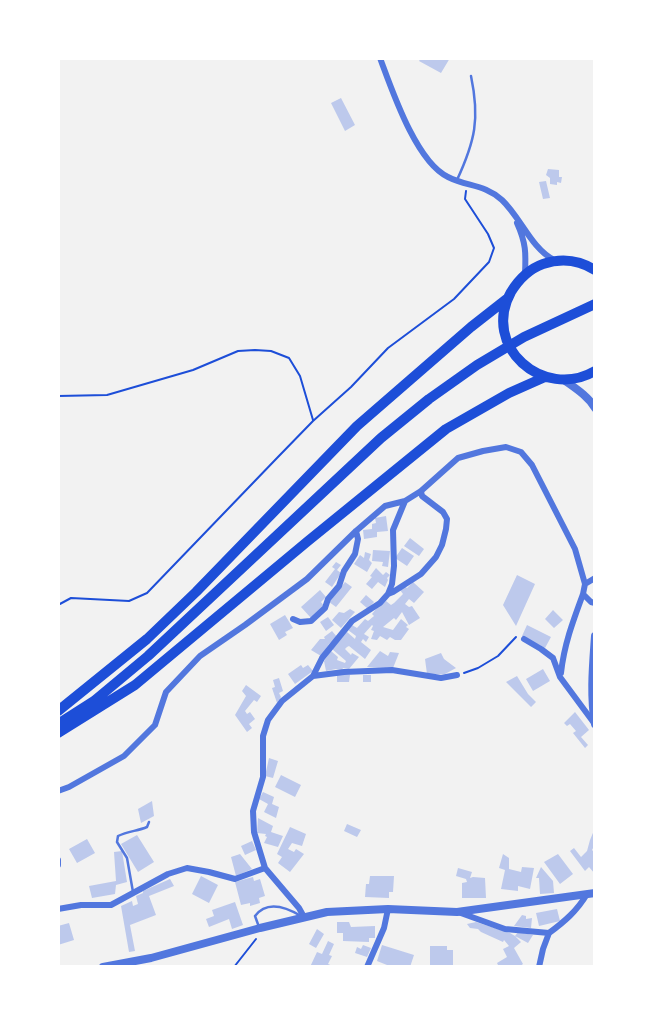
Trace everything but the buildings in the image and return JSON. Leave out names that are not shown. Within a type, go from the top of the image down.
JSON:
[{"type":"highway","points":[[595,257],[591,267],[571,261],[556,261],[525,274],[508,298],[504,324],[506,338],[513,352],[528,368],[545,377],[564,380],[595,371]]},
{"type":"highway","points":[[58,711],[147,639],[357,426],[508,298]]},
{"type":"highway","points":[[58,724],[94,701],[148,656],[381,439],[429,399],[477,365],[524,337],[595,304]]},
{"type":"highway","points":[[58,733],[135,685],[446,429],[509,393],[545,377]]},
{"type":"street","points":[[380,58],[404,119],[425,157],[449,178],[488,189],[503,202],[544,255],[556,261]]},
{"type":"street","points":[[513,214],[526,250],[525,274]]},
{"type":"street","points":[[564,380],[579,390],[595,408]]},
{"type":"street","points":[[58,791],[124,756],[155,725],[166,692],[200,656],[307,579],[385,506],[405,501],[421,491],[458,458],[483,450],[506,447],[521,452],[532,465],[575,549],[584,584],[583,594],[563,652],[560,677]]},
{"type":"street","points":[[387,594],[421,574],[436,557],[442,545],[447,519],[443,512],[422,496],[421,491]]},
{"type":"street","points":[[304,917],[265,869],[254,832],[253,811],[263,777],[264,736],[268,720],[282,701],[313,676],[322,658],[352,621],[380,603],[387,594],[394,566],[393,530],[405,501]]},
{"type":"street","points":[[293,619],[300,622],[311,621],[325,608],[355,554],[358,539],[356,531]]},
{"type":"street","points":[[584,584],[595,578]]},
{"type":"street","points":[[583,594],[595,603]]},
{"type":"street","points":[[595,636],[592,707],[595,724]]},
{"type":"street","points":[[524,639],[554,658],[560,677],[595,724]]},
{"type":"street","points":[[313,676],[392,670],[441,678],[457,675]]},
{"type":"street","points":[[58,909],[81,905],[111,905],[168,874],[187,869],[235,879],[265,869]]},
{"type":"street","points":[[103,967],[151,958],[327,912],[388,909],[457,912],[591,894]]},
{"type":"street","points":[[539,967],[542,949],[549,933],[591,894]]},
{"type":"street","points":[[367,967],[384,928],[388,909]]},
{"type":"street","points":[[457,912],[505,929],[549,933]]},
{"type":"lane","points":[[457,180],[474,135],[477,113],[471,76]]},
{"type":"lane","points":[[133,893],[127,858],[117,842],[118,836],[143,829],[149,822]]},
{"type":"lane","points":[[260,928],[255,916],[266,907],[290,909],[304,917]]},
{"type":"path","points":[[58,605],[71,598],[129,601],[147,593],[313,421],[351,387],[388,348],[454,299],[489,262],[494,248],[465,199],[466,183]]},
{"type":"path","points":[[58,396],[107,395],[193,370],[239,351],[271,351],[289,358],[300,376],[313,421]]},
{"type":"path","points":[[457,675],[478,668],[498,656],[516,637],[524,639]]},
{"type":"path","points":[[234,967],[258,936],[260,928]]}]
